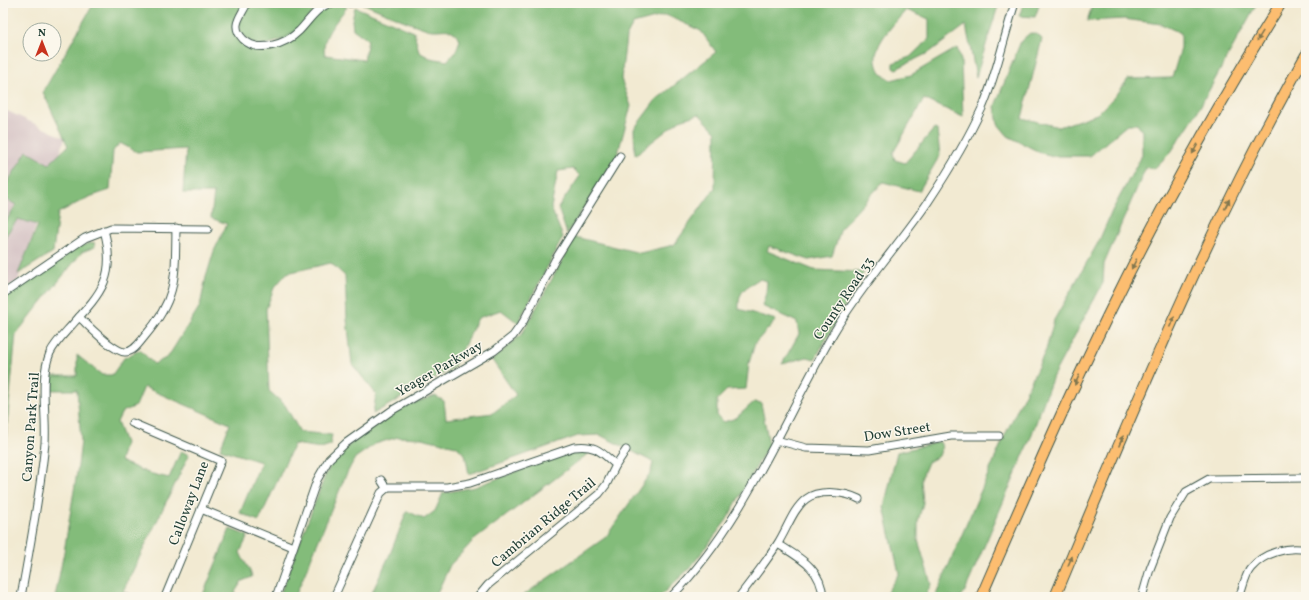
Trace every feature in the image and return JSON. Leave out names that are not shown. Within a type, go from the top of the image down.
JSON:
[{"type":"highway","points":[[981,597],[1054,432],[1116,300],[1187,162],[1281,3]]},
{"type":"highway","points":[[1055,597],[1139,398],[1196,270],[1237,184],[1306,55]]},
{"type":"street","points":[[247,3],[236,28],[238,33],[248,43],[263,47],[294,35],[320,9],[332,3]]},
{"type":"street","name":"County Road 33","points":[[671,597],[700,565],[732,521],[764,465],[835,331],[853,302],[928,202],[976,119],[988,91],[1015,3]]},
{"type":"street","name":"Yeager Parkway","points":[[276,597],[320,474],[329,459],[335,452],[358,434],[400,405],[494,351],[518,331],[555,260],[620,156]]},
{"type":"street","points":[[3,294],[75,244],[104,230],[126,226],[208,229]]},
{"type":"street","points":[[79,317],[116,349],[129,351],[136,347],[159,320],[171,295],[176,266],[176,228]]},
{"type":"street","name":"Canyon Park Trail","points":[[21,597],[43,460],[46,416],[44,389],[48,361],[55,345],[101,289],[108,274],[110,258],[104,230]]},
{"type":"street","name":"Calloway Lane","points":[[132,423],[221,461],[165,597]]},
{"type":"street","name":"Dow Street","points":[[776,440],[806,448],[869,450],[951,436],[999,436]]},
{"type":"street","points":[[334,597],[381,493],[386,488],[448,487],[466,484],[574,447],[586,446],[597,450],[616,465]]},
{"type":"street","name":"Cambrian Ridge Trail","points":[[478,597],[488,585],[599,494],[606,485],[616,465],[626,450]]},
{"type":"street","points":[[1142,597],[1150,569],[1170,518],[1186,492],[1210,479],[1306,478]]},
{"type":"street","points":[[381,480],[386,488]]},
{"type":"street","points":[[739,597],[778,544],[798,509],[810,497],[821,494],[837,494],[850,495],[859,499]]},
{"type":"street","points":[[201,508],[294,547]]},
{"type":"street","points":[[778,544],[812,566],[821,584],[823,597]]},
{"type":"street","points":[[1239,597],[1250,568],[1269,554],[1295,548],[1306,550]]},
{"type":"shaded area","points":[[3,109],[65,138],[18,280],[3,291]]},
{"type":"green space","points":[[94,3],[244,3],[235,21],[235,34],[242,43],[261,49],[273,47],[320,11],[335,5],[341,5],[347,7],[327,36],[324,48],[325,55],[364,60],[368,40],[353,29],[352,20],[355,7],[414,32],[419,52],[430,58],[447,61],[456,51],[460,40],[453,32],[449,30],[427,29],[362,3],[999,3],[976,77],[966,25],[930,52],[896,69],[893,67],[893,63],[910,57],[929,39],[929,19],[906,10],[882,39],[876,56],[877,65],[882,74],[891,80],[911,75],[957,48],[961,60],[963,117],[924,99],[893,153],[895,160],[905,163],[934,129],[937,130],[940,155],[919,191],[883,182],[841,228],[832,256],[809,260],[769,246],[767,251],[814,270],[864,272],[815,359],[807,357],[782,364],[799,334],[797,322],[762,306],[766,293],[767,281],[759,279],[746,288],[741,294],[739,309],[776,320],[755,343],[749,363],[746,389],[727,390],[717,400],[717,416],[724,422],[736,418],[754,402],[761,403],[769,444],[726,521],[690,568],[659,597],[521,597],[606,537],[651,472],[653,462],[600,435],[578,436],[469,474],[465,454],[456,446],[421,438],[398,437],[375,444],[355,458],[345,477],[295,597],[279,597],[325,476],[334,458],[361,435],[406,406],[435,396],[444,401],[446,419],[493,413],[516,395],[492,360],[522,334],[575,237],[640,253],[674,245],[715,188],[716,132],[699,114],[680,120],[635,155],[634,129],[656,100],[716,52],[701,31],[666,15],[633,24],[626,37],[621,79],[631,106],[617,156],[567,234],[558,208],[580,176],[573,169],[558,171],[551,208],[563,237],[518,323],[501,310],[478,318],[453,368],[373,414],[376,394],[352,364],[347,319],[345,276],[331,263],[287,273],[274,288],[266,309],[269,391],[285,405],[300,432],[332,435],[330,445],[321,448],[294,444],[259,521],[240,513],[261,462],[220,449],[230,424],[144,387],[136,406],[122,412],[117,422],[125,443],[120,461],[148,473],[169,478],[181,451],[189,455],[123,591],[135,597],[55,597],[64,552],[81,441],[77,390],[48,390],[49,376],[77,376],[77,355],[102,375],[112,375],[124,358],[140,350],[154,364],[168,357],[200,306],[206,277],[214,251],[227,224],[211,218],[214,193],[183,193],[186,149],[137,152],[120,143],[113,151],[110,190],[89,197],[58,213],[53,252],[18,274],[38,225],[18,219],[6,235],[3,245],[3,226],[16,205],[3,197],[3,190],[27,151],[49,164],[68,146],[43,92],[60,62],[62,62],[62,59]]},
{"type":"green space","points":[[249,3],[323,3],[289,35],[270,44],[257,45],[245,38],[240,32],[239,24]]},
{"type":"green space","points":[[1024,3],[1040,3],[1035,17],[1019,16]]},
{"type":"green space","points":[[1093,3],[1257,3],[1196,114],[1171,152],[1154,169],[1146,167],[1104,264],[1103,283],[1053,376],[1029,442],[965,591],[961,597],[935,597],[1005,435],[1046,350],[1054,320],[1099,241],[1112,211],[1142,155],[1142,131],[1137,124],[1128,124],[1090,156],[1054,156],[1041,153],[1008,136],[998,124],[995,106],[1021,41],[1030,33],[1037,34],[1042,39],[1022,118],[1059,127],[1097,114],[1118,93],[1128,79],[1172,78],[1181,48],[1181,33],[1161,24],[1124,19],[1087,21]]},
{"type":"green space","points":[[94,242],[95,247],[82,252],[16,334],[3,465],[3,298],[77,247]]},
{"type":"green space","points":[[940,442],[942,447],[939,456],[928,462],[921,479],[923,503],[918,521],[918,540],[931,584],[925,597],[884,597],[899,573],[884,507],[897,452]]},
{"type":"green space","points":[[584,450],[589,453],[474,540],[450,565],[435,597],[370,597],[390,554],[407,511],[424,519],[435,511],[443,493],[475,487],[557,456]]},
{"type":"green space","points":[[230,529],[248,536],[240,552],[252,577],[242,581],[235,592],[238,597],[202,597]]}]
